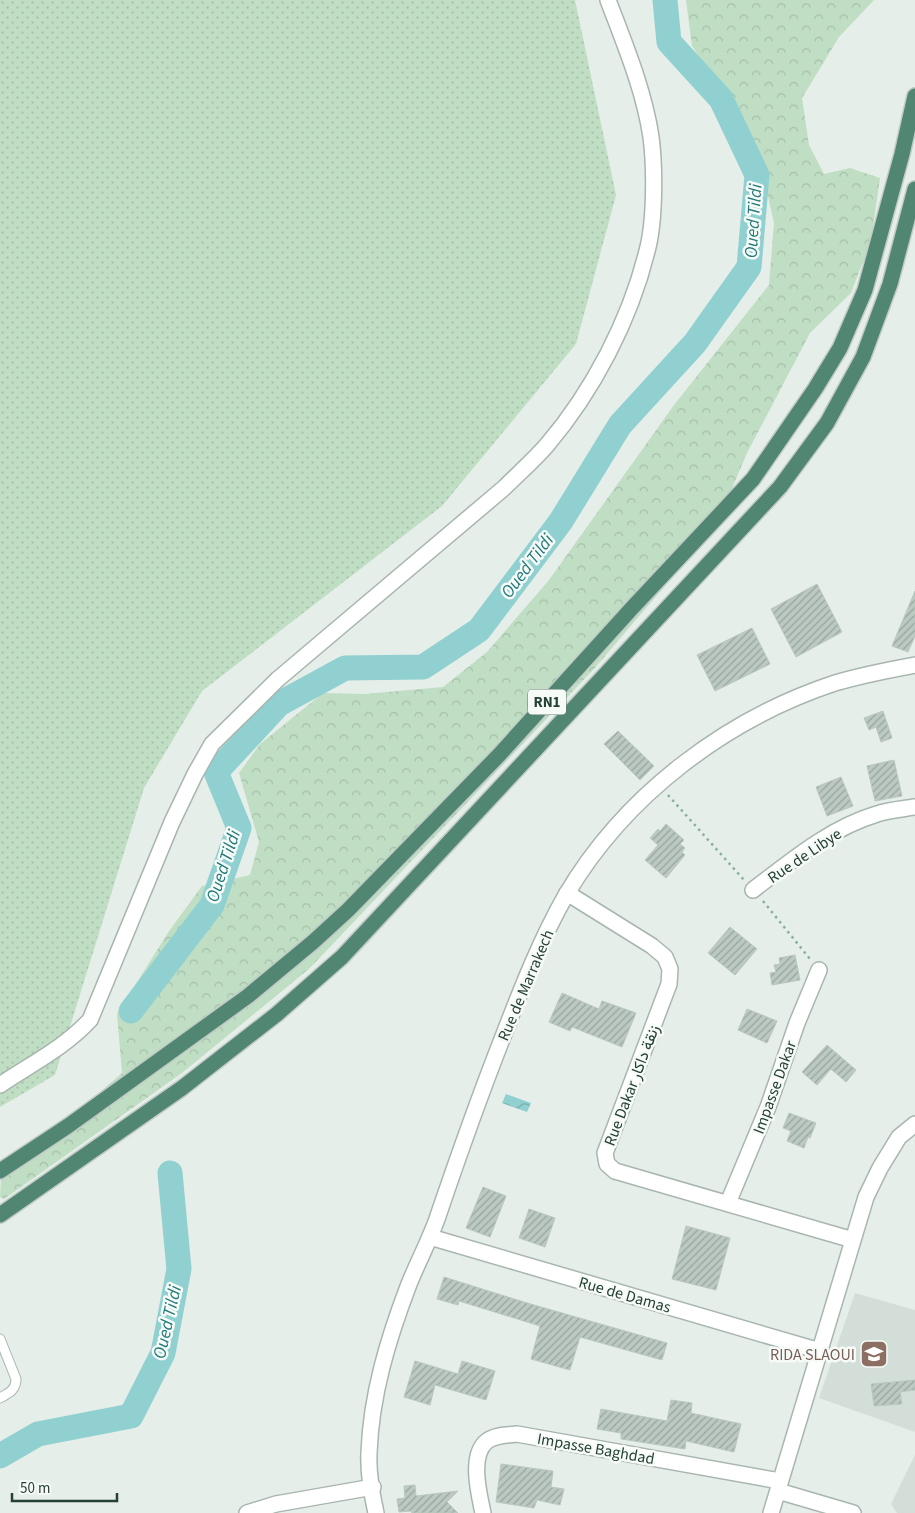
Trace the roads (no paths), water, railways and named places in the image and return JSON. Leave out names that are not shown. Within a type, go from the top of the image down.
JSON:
[{"type":"highway","name":"RN1","points":[[0,1170],[68,1126],[248,996],[334,923],[499,755],[752,479],[815,389],[840,348],[865,290],[902,154],[915,96]]},
{"type":"highway","name":"RN1","points":[[0,1215],[182,1088],[277,1014],[342,957],[780,487],[827,423],[863,357],[890,284],[915,189]]},
{"type":"street","points":[[0,1085],[61,1047],[78,1034],[90,1020],[172,822],[212,744],[278,679],[504,488],[531,462],[562,426],[590,384],[614,342],[648,250],[653,177],[651,139],[644,101],[608,0]]},
{"type":"street","name":"Rue de Marrakech","points":[[376,1513],[369,1455],[375,1396],[381,1365],[409,1284],[430,1237],[527,974],[567,893],[596,852],[626,817],[659,784],[698,752],[736,728],[784,703],[834,683],[872,673],[915,665]]},
{"type":"street","name":"Rue de Libye","points":[[753,890],[830,834],[878,814],[915,807]]},
{"type":"street","name":"Rue Dakar زنقة داكار","points":[[567,893],[652,946],[665,957],[670,969],[670,984],[605,1153],[607,1164],[614,1171],[852,1240]]},
{"type":"street","name":"Impasse Dakar","points":[[728,1203],[768,1107],[797,1023],[819,970]]},
{"type":"street","points":[[771,1513],[866,1197],[880,1168],[899,1137],[915,1124]]},
{"type":"street","name":"Rue de Damas","points":[[430,1237],[820,1351]]},
{"type":"street","name":"Impasse Baghdad","points":[[483,1513],[476,1472],[478,1457],[486,1442],[498,1436],[517,1434],[779,1486],[853,1513]]},
{"type":"street","points":[[247,1513],[276,1504],[372,1487]]},
{"type":"lane","points":[[0,1339],[15,1375],[16,1386],[13,1391],[0,1398]]},
{"type":"lane","points":[[0,1364],[9,1360]]},
{"type":"water","points":[[506,1094],[531,1103],[527,1112],[502,1103]]},
{"type":"waterway","name":"Oued Tildi","points":[[131,1011],[212,905],[239,828],[216,772],[279,704],[345,668],[423,667],[479,630],[561,521],[620,425],[695,343],[749,267],[757,175],[721,99],[669,42],[665,0]]},
{"type":"waterway","name":"Oued Tildi","points":[[0,1456],[38,1434],[131,1416],[163,1353],[179,1269],[170,1173]]},
{"type":"place","name":"RIDA SLAOUI","points":[[874,1354]]}]
